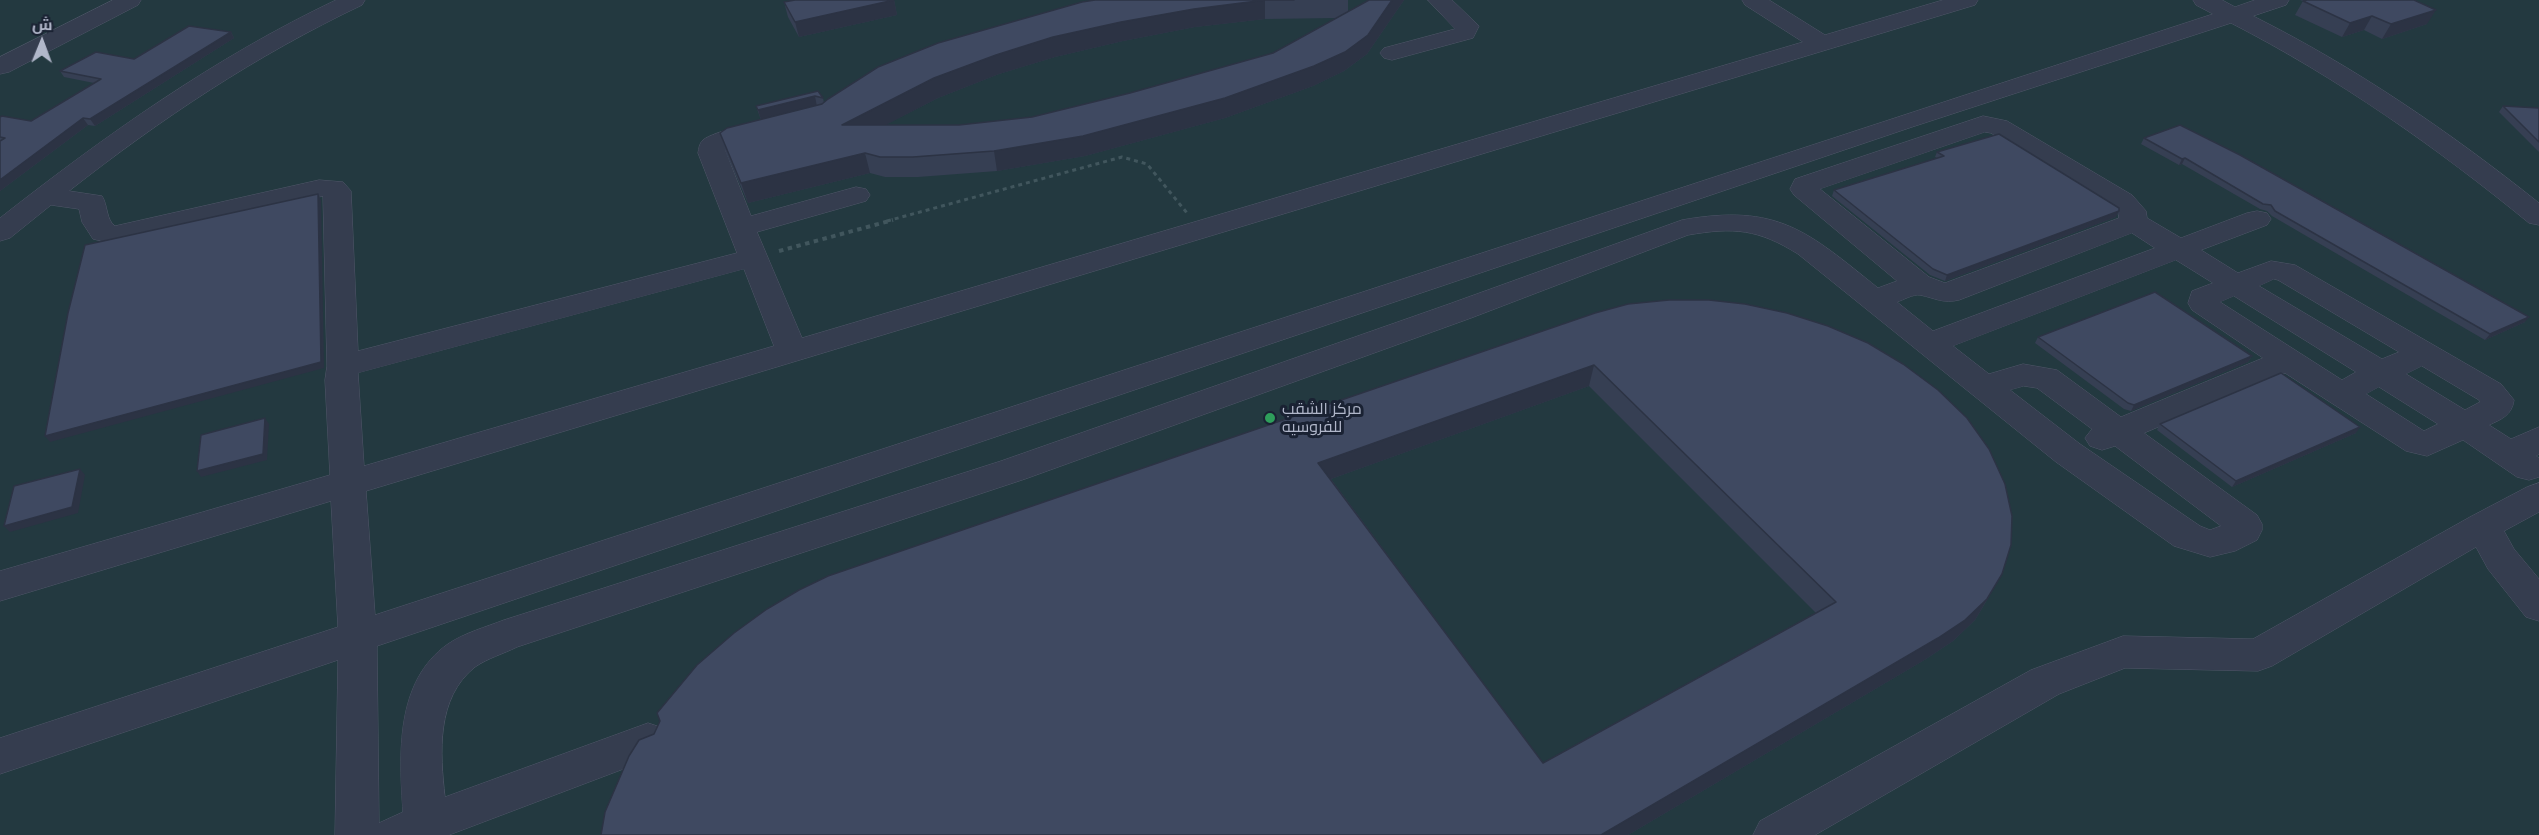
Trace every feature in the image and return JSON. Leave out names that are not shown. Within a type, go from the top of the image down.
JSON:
[{"type":"lane","points":[[1,67],[130,0]]},
{"type":"lane","points":[[0,232],[45,196],[187,93],[279,38],[354,0]]},
{"type":"lane","points":[[1392,53],[1465,33],[1467,26],[1439,0]]},
{"type":"lane","points":[[1753,0],[1822,43]]},
{"type":"lane","points":[[0,586],[792,352],[1967,0]]},
{"type":"lane","points":[[2204,0],[2316,61],[2415,123],[2496,181],[2539,217]]},
{"type":"lane","points":[[0,756],[1549,240],[2278,0]]},
{"type":"lane","points":[[792,352],[711,153],[712,146],[723,140],[796,122]]},
{"type":"lane","points":[[1775,835],[2045,682],[2123,652],[2258,655],[2483,526],[2532,468],[2176,249],[2134,222],[2132,211],[2122,201],[1998,126],[1983,124],[1805,185],[1806,192],[1919,284],[1938,292],[1948,293],[2134,222]]},
{"type":"lane","points":[[45,196],[92,202],[95,222],[103,233],[115,235],[320,188],[333,188],[337,191],[343,366],[341,380],[358,638],[357,835]]},
{"type":"lane","points":[[343,366],[747,243],[856,195]]},
{"type":"lane","points":[[1929,344],[2257,219]]},
{"type":"lane","points":[[648,741],[416,831],[422,776],[423,713],[437,680],[459,657],[504,636],[1012,470],[1398,333],[1682,228],[1711,221],[1738,220],[1767,225],[1792,236],[1874,300],[1929,344],[2068,453],[2201,544],[2213,546],[2244,530],[2244,524],[2046,378],[2023,375],[1984,387]]},
{"type":"lane","points":[[1549,240],[1579,267]]},
{"type":"lane","points":[[2278,269],[2285,271],[2350,312],[2490,392],[2498,400],[2497,407],[2462,423],[2427,444],[2418,443],[2209,309],[2203,303],[2203,298],[2278,269]]},
{"type":"lane","points":[[1874,300],[1919,284]]},
{"type":"lane","points":[[1371,300],[1398,333]]},
{"type":"lane","points":[[2068,453],[2279,354],[2311,332],[2350,312]]},
{"type":"lane","points":[[1226,348],[1254,384]]},
{"type":"lane","points":[[2342,394],[2422,354]]},
{"type":"lane","points":[[2483,526],[2500,559],[2539,606]]},
{"type":"path","points":[[747,243],[1122,158],[1148,164],[1190,216]]},
{"type":"shaded area","name":"مركز الشقب للفروسيه","points":[[0,0],[2539,0],[2539,835],[0,835]]},
{"type":"building","points":[[894,0],[795,22],[784,2]]},
{"type":"building","points":[[1095,0],[1265,0],[1194,9],[1053,37],[934,78],[842,125],[959,125],[1032,117],[1130,93],[1273,53],[1369,0],[1392,0],[1368,35],[1345,52],[1314,66],[1225,98],[1083,136],[994,151],[913,157],[880,157],[865,153],[741,183],[720,133],[727,128],[822,104],[878,67],[938,43]]},
{"type":"building","points":[[2414,0],[2436,10],[2391,24],[2372,16],[2350,23],[2303,1]]},
{"type":"building","points":[[189,26],[231,32],[90,119],[83,118],[0,180],[0,141],[5,138],[0,137],[0,117],[31,121],[101,79],[60,71],[96,52],[134,59]]},
{"type":"building","points":[[818,91],[823,98],[815,96],[758,110],[756,106]]},
{"type":"building","points":[[2503,106],[2539,108],[2539,142]]},
{"type":"building","points":[[2180,125],[2240,155],[2529,317],[2490,334],[2275,211],[2271,205],[2263,204],[2185,158],[2182,159],[2144,138]]},
{"type":"building","points":[[1999,134],[2119,208],[2119,211],[1947,275],[1933,269],[1834,190],[1944,156],[1937,152]]},
{"type":"building","points":[[318,194],[321,362],[45,436],[68,313],[85,245]]},
{"type":"building","points":[[2155,292],[2252,356],[2134,405],[2128,403],[2038,337]]},
{"type":"building","points":[[1669,300],[1709,300],[1745,304],[1787,313],[1828,326],[1868,343],[1903,364],[1938,390],[1967,418],[1989,449],[2005,484],[2012,516],[2011,545],[2002,574],[1987,599],[1965,620],[1938,638],[1601,835],[601,835],[605,812],[629,756],[639,740],[654,734],[660,721],[657,713],[697,665],[734,633],[767,609],[799,590],[828,576],[1595,313],[1628,304]],"holes":[[[1594,365],[1836,602],[1543,763],[1318,463]]]},
{"type":"building","points":[[2281,373],[2360,427],[2236,481],[2160,424]]},
{"type":"building","points":[[265,418],[263,454],[197,471],[201,435]]},
{"type":"building","points":[[80,469],[72,507],[4,526],[14,486]]},
{"type":"place","name":"مركز الشقب للفروسيه","points":[[1270,418]]}]
